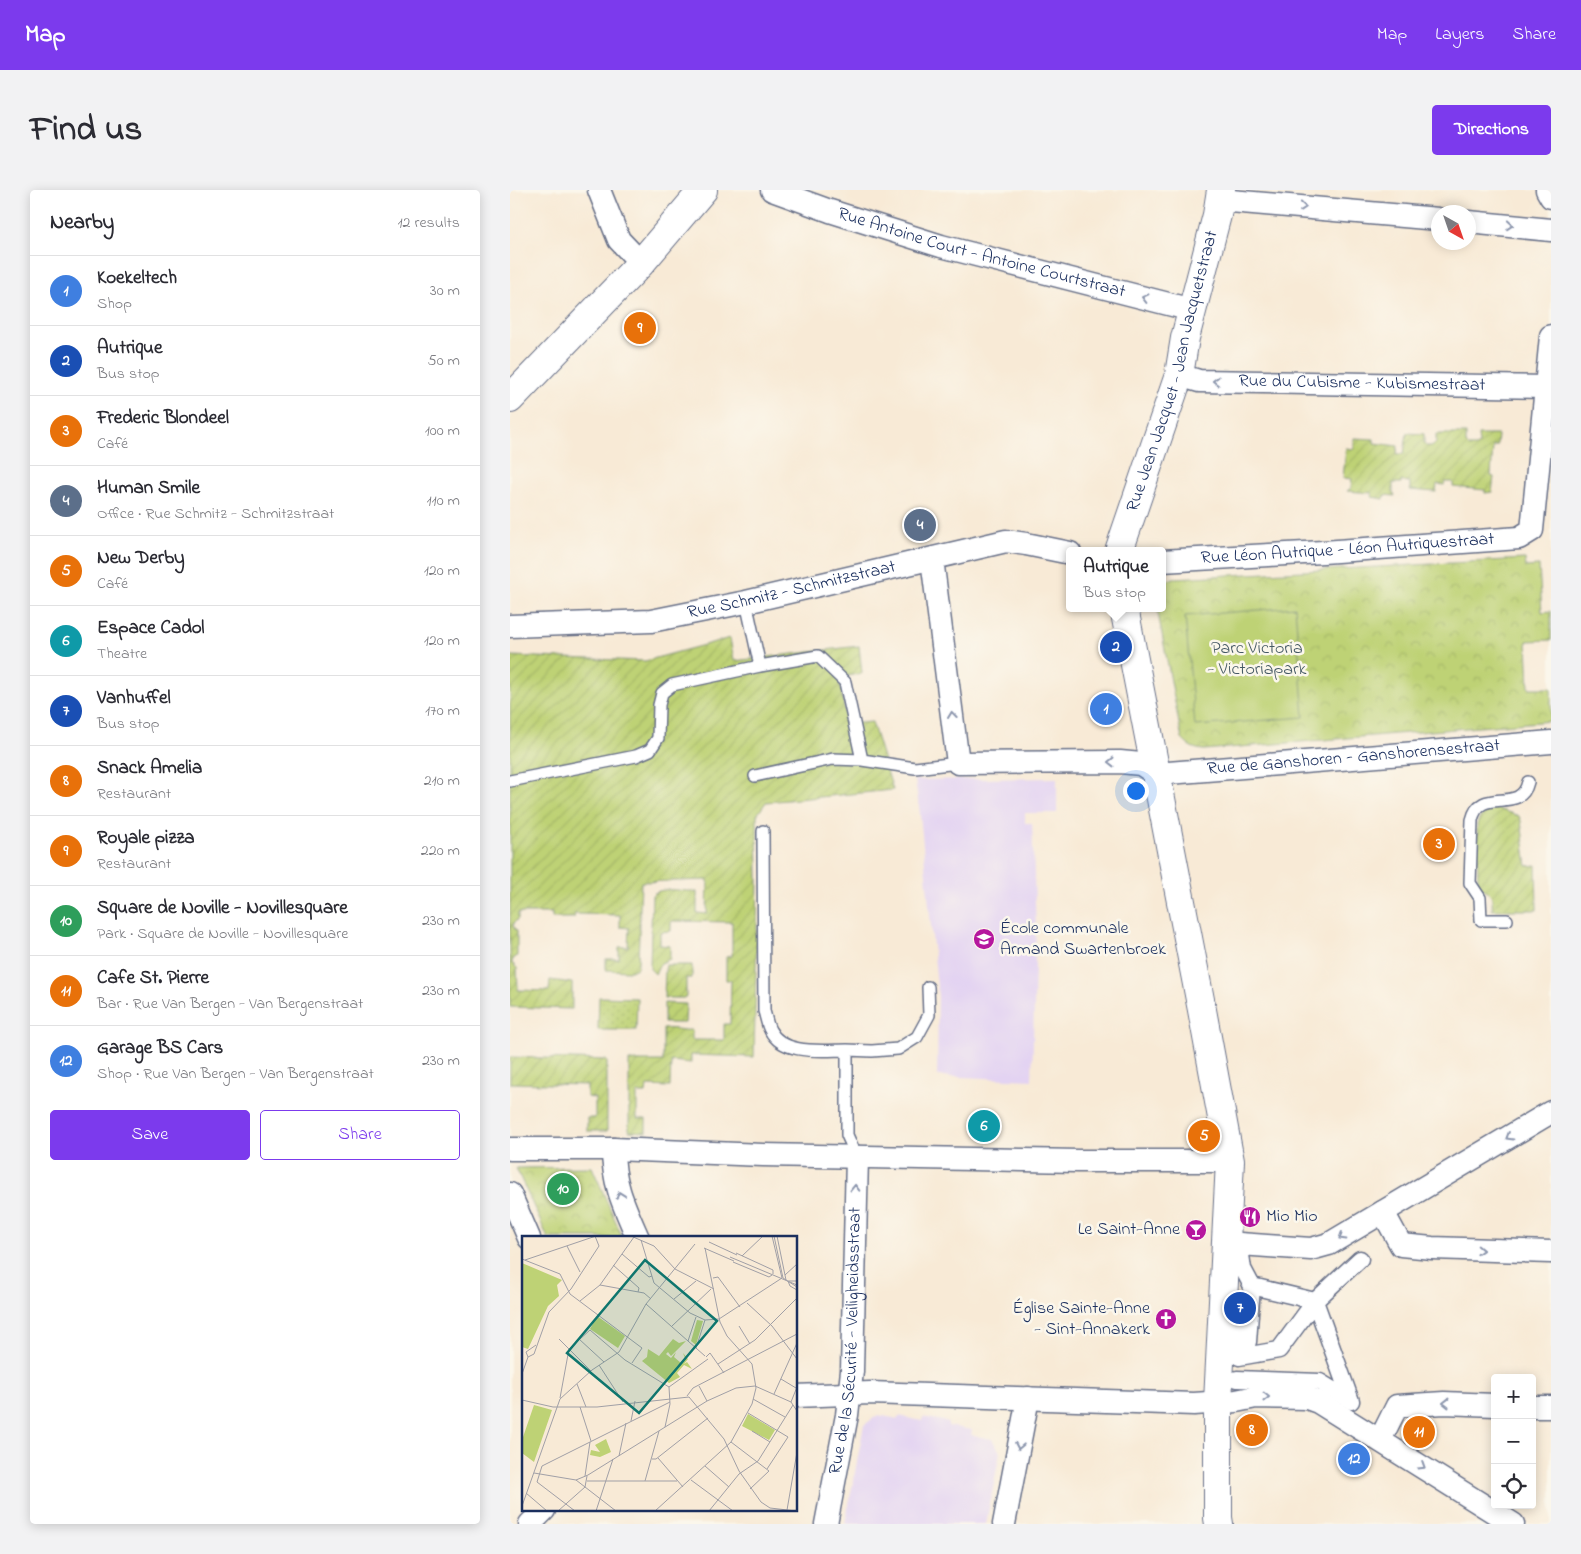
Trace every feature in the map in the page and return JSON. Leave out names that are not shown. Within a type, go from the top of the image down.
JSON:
[{"type":"street","points":[[599,190],[619,240],[641,263]]},
{"type":"street","points":[[510,399],[641,263],[702,190]]},
{"type":"street","name":"Rue Antoine Court - Antoine Courtstraat","points":[[772,190],[830,212],[941,246],[1192,310]]},
{"type":"street","points":[[1547,190],[1551,197]]},
{"type":"street","points":[[1220,195],[1431,218]]},
{"type":"street","name":"Rue Jean Jacquet - Jean Jacquetstraat","points":[[1120,547],[1179,376],[1185,338],[1220,195]]},
{"type":"street","points":[[1476,223],[1551,230]]},
{"type":"street","points":[[1545,387],[1551,336]]},
{"type":"street","name":"Rue du Cubisme - Kubismestraat","points":[[1179,376],[1199,381],[1545,387]]},
{"type":"street","name":"Rue Léon Autrique - Léon Autriquestraat","points":[[1166,561],[1519,538],[1532,530],[1545,387]]},
{"type":"street","name":"Rue Schmitz - Schmitzstraat","points":[[510,626],[651,621],[746,602],[1006,542],[1066,552]]},
{"type":"street","points":[[932,559],[958,763],[1120,762],[1141,764],[1156,774]]},
{"type":"street","points":[[1125,612],[1230,1161],[1234,1249],[1230,1388],[1219,1524]]},
{"type":"street","name":"Rue de Ganshoren - Ganshorensestraat","points":[[1156,774],[1526,751],[1551,742]]},
{"type":"street","points":[[1234,1249],[1311,1249],[1329,1244],[1551,1112]]},
{"type":"street","points":[[510,1149],[613,1149],[857,1157],[1078,1161],[1230,1161]]},
{"type":"street","points":[[613,1149],[613,1167],[618,1193],[637,1236]]},
{"type":"street","name":"Rue de la Sécurité - Veiligheidsstraat","points":[[826,1524],[847,1415],[852,1371],[857,1157]]},
{"type":"street","points":[[510,1194],[529,1236]]},
{"type":"street","points":[[1384,1212],[1401,1245],[1432,1248],[1551,1252]]},
{"type":"street","points":[[1234,1249],[1252,1286],[1248,1345],[1239,1357]]},
{"type":"street","points":[[1239,1357],[1279,1350],[1314,1301],[1360,1259]]},
{"type":"street","points":[[1252,1286],[1314,1301]]},
{"type":"street","points":[[798,1396],[870,1393],[1194,1404],[1230,1388],[1320,1382],[1351,1401],[1314,1301]]},
{"type":"street","points":[[1230,1388],[1239,1357],[1242,1328]]},
{"type":"street","points":[[1230,1388],[1256,1397],[1307,1398],[1318,1402],[1514,1524]]},
{"type":"street","points":[[1004,1524],[1028,1398]]},
{"type":"street","points":[[1380,1440],[1397,1406],[1444,1403],[1491,1405]]},
{"type":"street","points":[[1536,1407],[1551,1408]]},
{"type":"street","points":[[530,1524],[542,1512]]},
{"type":"lane","points":[[746,602],[760,666]]},
{"type":"lane","points":[[510,781],[636,756],[650,750],[658,738],[659,705],[662,693],[672,685],[818,656],[846,682],[862,760]]},
{"type":"lane","points":[[755,776],[834,759],[862,760],[915,768],[958,763]]},
{"type":"lane","points":[[1507,920],[1481,920],[1480,898],[1470,884],[1472,820],[1478,805],[1485,802],[1512,799],[1521,795],[1526,790],[1528,782]]},
{"type":"lane","points":[[763,831],[764,1011],[770,1030],[779,1042],[789,1047],[872,1051],[898,1049],[917,1037],[929,1015],[928,987]]},
{"type":"lane","points":[[847,1050],[847,1135],[857,1157]]},
{"type":"shaded area","name":"École communale Armand Swartenbroek","points":[[1057,778],[1057,813],[1025,813],[1025,823],[1032,823],[1036,928],[1032,1080],[937,1076],[938,996],[915,780]]},
{"type":"shaded area","points":[[878,1415],[898,1419],[899,1416],[922,1421],[923,1417],[948,1422],[948,1426],[972,1430],[971,1435],[992,1439],[1000,1452],[986,1524],[845,1524],[864,1425]]},
{"type":"green space","points":[[1407,433],[1424,434],[1426,446],[1433,446],[1436,443],[1436,434],[1466,434],[1466,444],[1469,447],[1476,447],[1479,444],[1478,435],[1498,435],[1497,446],[1493,446],[1491,476],[1494,477],[1492,492],[1485,493],[1485,490],[1453,487],[1453,482],[1445,482],[1444,485],[1437,484],[1436,492],[1410,490],[1410,482],[1401,481],[1401,483],[1393,483],[1393,493],[1395,496],[1384,495],[1384,499],[1372,497],[1372,493],[1347,491],[1351,488],[1352,479],[1343,478],[1346,448],[1354,449],[1354,438],[1374,439],[1374,443],[1398,446],[1397,454],[1404,454]]},
{"type":"green space","name":"Parc Victoria - Victoriapark","points":[[1525,559],[1526,567],[1539,566],[1542,612],[1551,611],[1551,640],[1527,641],[1529,688],[1551,688],[1551,721],[1204,750],[1197,749],[1182,739],[1158,612],[1166,612],[1166,581],[1174,578]]},
{"type":"green space","points":[[1295,607],[1304,717],[1195,726],[1185,616]]},
{"type":"green space","points":[[730,638],[734,661],[859,646],[862,673],[839,678],[847,724],[872,722],[893,790],[766,802],[757,815],[758,881],[754,1057],[691,1055],[691,1063],[671,1061],[670,1087],[647,1086],[646,1093],[637,1093],[637,1119],[646,1119],[646,1132],[629,1131],[629,1061],[663,1061],[663,1029],[692,1030],[692,1040],[724,1040],[724,1024],[730,1024],[731,980],[726,980],[726,957],[732,956],[732,922],[671,921],[671,931],[660,932],[660,945],[670,946],[670,959],[661,963],[655,974],[650,969],[652,895],[656,892],[667,890],[697,892],[697,913],[707,914],[708,880],[641,882],[638,963],[637,968],[631,971],[606,970],[606,959],[619,959],[619,947],[628,947],[629,928],[620,927],[620,915],[575,914],[574,918],[552,918],[552,913],[518,913],[518,919],[513,924],[517,931],[517,956],[513,958],[512,963],[517,968],[518,990],[549,991],[550,980],[572,983],[572,1009],[510,1007],[510,656],[645,661]]},
{"type":"green space","points":[[1498,809],[1519,816],[1521,821],[1527,866],[1536,865],[1537,910],[1492,910],[1490,894],[1478,885],[1477,824],[1480,817],[1485,813]]},
{"type":"green space","points":[[666,965],[692,965],[692,978],[686,978],[686,998],[664,998]]},
{"type":"green space","points":[[599,997],[637,998],[636,1030],[598,1030]]},
{"type":"green space","points":[[664,1003],[686,1004],[685,1023],[664,1023]]},
{"type":"green space","points":[[510,1057],[606,1060],[607,1131],[587,1131],[587,1118],[595,1118],[595,1098],[587,1097],[587,1085],[510,1083]]},
{"type":"green space","points":[[592,1167],[622,1236],[547,1236],[516,1168]]},
{"type":"place","name":"Royale pizza","points":[[640,328]]},
{"type":"place","name":"Human Smile","points":[[920,525]]},
{"type":"place","name":"Autrique","points":[[1116,647]]},
{"type":"place","name":"Koekeltech","points":[[1106,709]]},
{"type":"place","name":"Frederic Blondeel","points":[[1439,844]]},
{"type":"place","name":"École communale Armand Swartenbroek","points":[[984,939]]},
{"type":"place","name":"Espace Cadol","points":[[984,1126]]},
{"type":"place","name":"New Derby","points":[[1204,1136]]},
{"type":"place","name":"Square de Noville - Novillesquare","points":[[563,1189]]},
{"type":"place","name":"Mio Mio","points":[[1250,1217]]},
{"type":"place","name":"Le Saint-Anne","points":[[1196,1230]]},
{"type":"place","name":"Vanhuffel","points":[[1240,1308]]},
{"type":"place","name":"Église Sainte-Anne - Sint-Annakerk","points":[[1166,1319]]},
{"type":"place","name":"Snack Amelia","points":[[1252,1430]]},
{"type":"place","name":"Cafe St. Pierre","points":[[1419,1432]]},
{"type":"place","name":"Garage BS Cars","points":[[1354,1459]]}]
